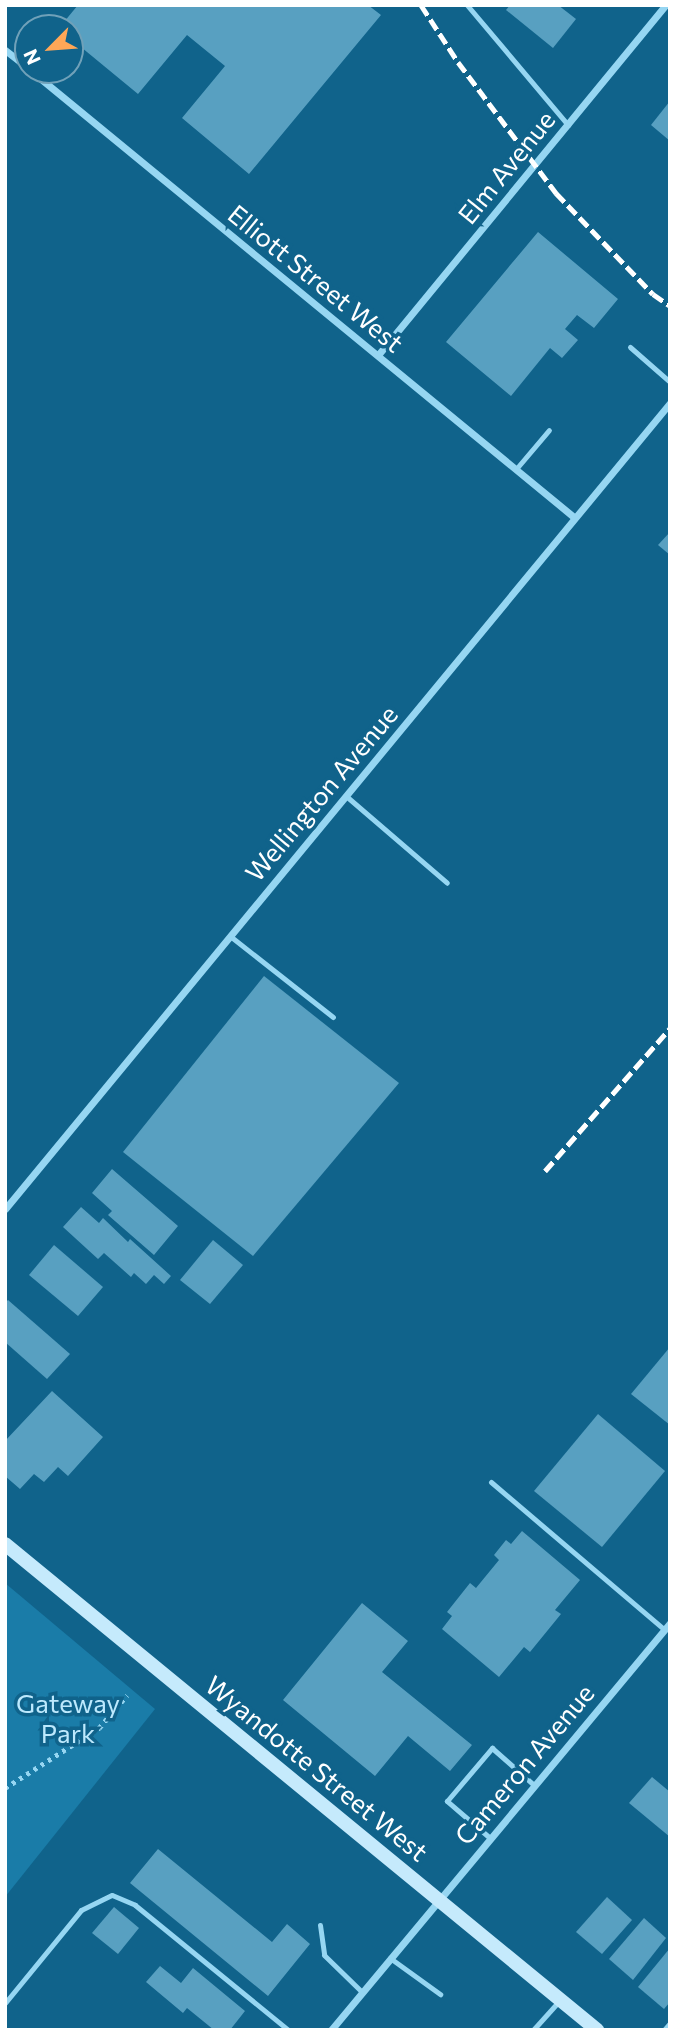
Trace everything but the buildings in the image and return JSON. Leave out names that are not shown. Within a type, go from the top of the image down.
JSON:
[{"type":"main road","name":"Wyandotte Street West","points":[[5,1544],[597,2030]]},
{"type":"street","name":"Elm Avenue","points":[[378,355],[666,5]]},
{"type":"street","name":"Elliott Street West","points":[[47,84],[575,518]]},
{"type":"street","name":"Wellington Avenue","points":[[5,1209],[670,403]]},
{"type":"street","name":"Cameron Avenue","points":[[331,2030],[667,1626]]},
{"type":"lane","points":[[467,5],[568,125]]},
{"type":"lane","points":[[630,347],[670,382]]},
{"type":"lane","points":[[516,469],[549,430]]},
{"type":"lane","points":[[346,796],[447,883]]},
{"type":"lane","points":[[230,936],[333,1017]]},
{"type":"lane","points":[[491,1482],[667,1626]]},
{"type":"lane","points":[[490,1838],[447,1801],[492,1748],[534,1785]]},
{"type":"lane","points":[[5,2003],[81,1910],[112,1895],[135,1906],[288,2030]]},
{"type":"lane","points":[[320,1926],[324,1955],[362,1992]]},
{"type":"lane","points":[[390,1958],[440,1994]]},
{"type":"lane","points":[[533,2030],[560,2000]]},
{"type":"lane","points":[[664,2030],[670,2023]]},
{"type":"path","points":[[5,1788],[99,1728],[127,1695]]},
{"type":"green space","name":"Gateway Park","points":[[5,1583],[155,1709],[5,1897]]},
{"type":"railway","points":[[421,5],[458,62],[556,193],[653,294],[670,306]]},
{"type":"railway","points":[[545,1171],[670,1028]]}]
